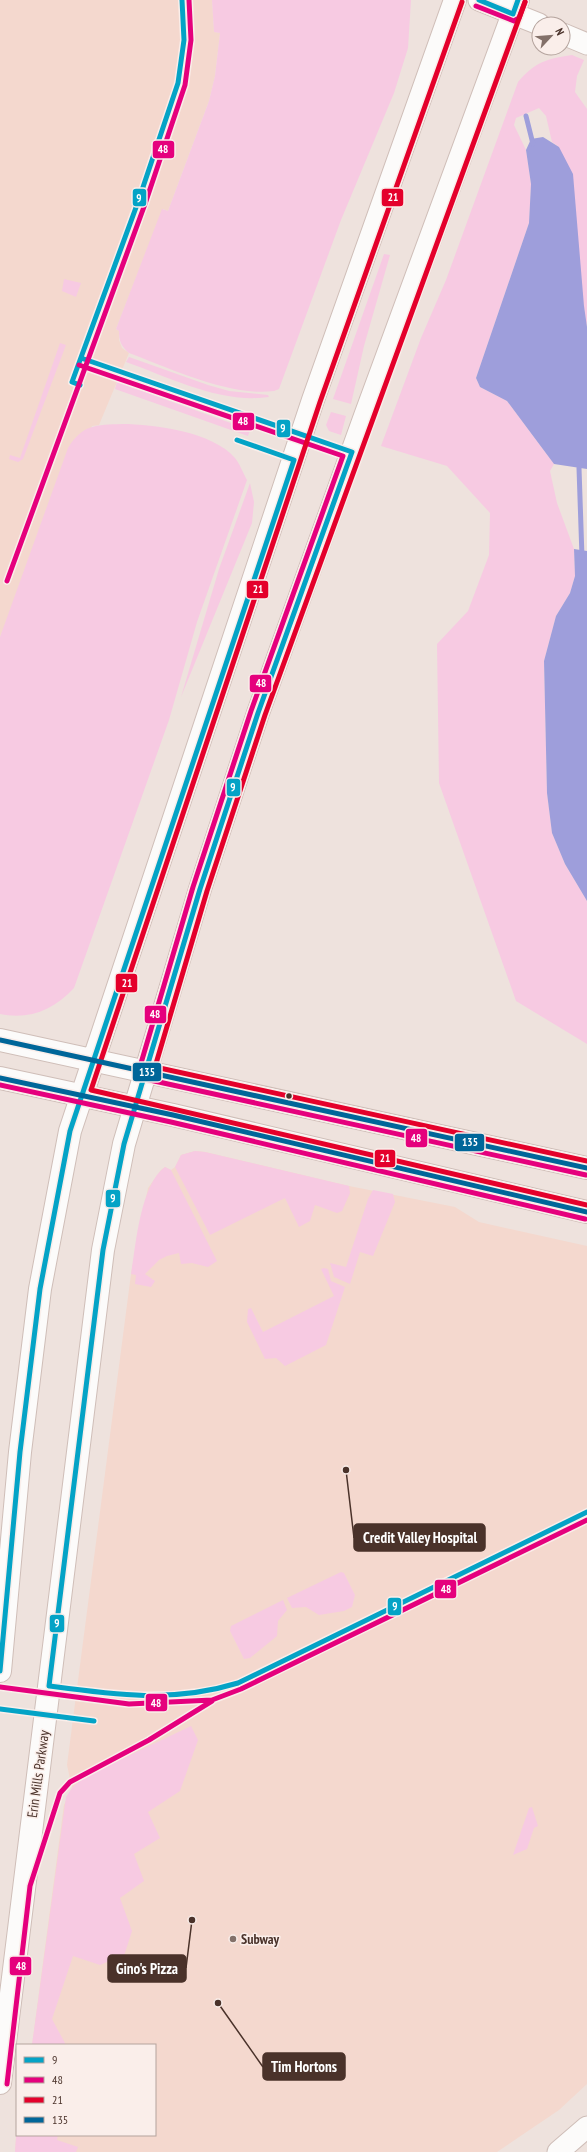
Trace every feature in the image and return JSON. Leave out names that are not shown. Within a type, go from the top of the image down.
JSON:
[{"type":"main road","points":[[0,1671],[20,1452],[40,1289],[70,1131],[313,400],[455,0]]},
{"type":"main road","name":"Erin Mills Parkway","points":[[0,2083],[103,1250],[124,1144],[200,889],[258,713],[516,7]]},
{"type":"main road","points":[[0,1040],[587,1168]]},
{"type":"main road","points":[[0,1078],[135,1107],[587,1212]]},
{"type":"street","points":[[479,0],[516,7],[531,18]]},
{"type":"street","points":[[571,37],[587,44]]},
{"type":"street","points":[[558,2152],[587,2127]]},
{"type":"shaded area","points":[[0,0],[212,0],[214,32],[220,33],[215,76],[209,101],[168,211],[163,209],[116,329],[119,331],[119,340],[122,348],[129,353],[99,425],[92,426],[0,637]]},
{"type":"shaded area","points":[[212,0],[411,0],[408,48],[394,93],[341,220],[279,389],[274,391],[257,392],[220,386],[129,353],[122,346],[119,338],[119,331],[116,329],[162,209],[168,211],[209,101],[215,76],[220,33],[214,32]]},
{"type":"shaded area","points":[[571,55],[584,60],[577,76],[575,92],[587,109],[587,327],[559,147],[552,142],[546,116],[539,108],[516,118],[514,125],[526,150],[531,184],[529,223],[476,378],[480,387],[507,401],[554,464],[550,471],[557,503],[574,549],[575,576],[570,593],[556,616],[544,661],[547,793],[552,833],[565,864],[587,901],[587,1044],[516,1001],[439,783],[437,644],[468,611],[489,555],[490,513],[447,466],[381,446],[421,338],[446,280],[518,82],[530,70],[542,62]]},
{"type":"shaded area","points":[[384,254],[390,255],[364,346],[351,404],[333,399]]},
{"type":"shaded area","points":[[64,279],[81,283],[76,297],[62,291]]},
{"type":"shaded area","points":[[60,343],[66,345],[23,459],[18,462],[9,459],[10,455],[20,458]]},
{"type":"shaded area","points":[[129,357],[229,391],[268,395],[269,397],[233,397],[196,388],[126,362]]},
{"type":"shaded area","points":[[117,382],[250,430],[248,436],[115,389]]},
{"type":"shaded area","points":[[331,412],[346,416],[341,435],[329,431],[326,425]]},
{"type":"shaded area","points":[[135,424],[182,431],[213,442],[225,449],[235,458],[247,480],[197,622],[169,720],[74,988],[58,1002],[40,1012],[21,1016],[0,1014],[0,637],[68,448],[79,434],[91,427]]},
{"type":"shaded area","points":[[250,483],[254,502],[252,523],[181,697],[219,569]]},
{"type":"shaded area","points":[[195,1151],[205,1152],[349,1186],[455,1207],[479,1222],[587,1246],[587,2084],[559,2110],[497,2152],[15,2152],[16,2136],[156,2136],[156,2044],[32,2044],[64,1805],[72,1788],[67,1765],[131,1274],[148,1188],[161,1170],[165,1167],[171,1170],[175,1167],[181,1155]]},
{"type":"shaded area","points":[[195,1151],[205,1152],[349,1186],[350,1193],[342,1211],[337,1213],[315,1205],[310,1221],[299,1227],[285,1198],[210,1235],[175,1167],[181,1155]]},
{"type":"shaded area","points":[[165,1167],[171,1170],[217,1261],[208,1267],[192,1263],[181,1264],[179,1253],[167,1256],[159,1260],[145,1274],[155,1281],[151,1287],[135,1284],[136,1275],[131,1274],[140,1216],[150,1187]]},
{"type":"shaded area","points":[[373,1190],[393,1194],[395,1202],[373,1256],[360,1252],[350,1284],[334,1277],[330,1263],[346,1267],[368,1199]]},
{"type":"shaded area","points":[[321,1269],[328,1269],[331,1281],[345,1287],[326,1345],[285,1366],[276,1358],[265,1359],[247,1322],[248,1309],[251,1308],[263,1332],[334,1296]]},
{"type":"shaded area","points":[[341,1572],[344,1573],[355,1595],[352,1607],[344,1611],[319,1615],[306,1607],[292,1608],[287,1598]]},
{"type":"shaded area","points":[[283,1600],[287,1610],[278,1621],[277,1636],[250,1658],[244,1659],[230,1631],[231,1626]]},
{"type":"shaded area","points":[[191,1726],[198,1740],[180,1791],[148,1812],[160,1838],[134,1854],[144,1881],[120,1898],[132,1931],[122,1962],[109,1957],[107,1962],[100,1965],[73,1956],[52,2019],[65,2044],[32,2044],[66,1797],[72,1788],[84,1777]]},
{"type":"shaded area","points":[[532,1807],[538,1826],[534,1828],[527,1849],[513,1855],[529,1808]]},
{"type":"shaded area","points":[[16,2136],[58,2136],[57,2140],[78,2147],[76,2152],[15,2152]]},
{"type":"water","points":[[543,137],[559,147],[573,174],[587,327],[587,469],[554,464],[507,401],[480,387],[476,378],[529,223],[531,184],[526,150],[531,139]]},
{"type":"water","points":[[574,549],[587,551],[587,901],[565,864],[552,833],[547,793],[544,661],[556,616],[570,593],[575,576]]},
{"type":"waterway","points":[[526,116],[533,144]]},
{"type":"waterway","points":[[582,462],[579,468],[582,557]]},
{"type":"transit line","name":"9","points":[[80,385],[72,382],[138,202],[178,83],[184,40],[182,0]]},
{"type":"transit line","name":"48","points":[[7,581],[145,204],[185,85],[191,40],[189,0]]},
{"type":"transit line","name":"9","points":[[479,0],[513,14],[518,0]]},
{"type":"transit line","name":"21","points":[[462,2],[320,402],[91,1090],[587,1205]]},
{"type":"transit line","name":"48","points":[[476,6],[514,21],[519,18],[525,2]]},
{"type":"transit line","name":"21","points":[[525,2],[265,715],[207,891],[155,1067],[587,1161]]},
{"type":"transit line","name":"9","points":[[81,358],[352,452],[258,713],[200,889],[124,1144],[103,1250],[49,1686],[121,1694],[167,1695],[214,1689],[238,1683],[587,1512]]},
{"type":"transit line","name":"48","points":[[79,365],[343,456],[251,711],[193,887],[139,1070],[140,1076],[145,1079],[586,1175]]},
{"type":"transit line","name":"9","points":[[0,1671],[20,1452],[40,1289],[70,1131],[294,460],[237,440]]},
{"type":"transit line","name":"135","points":[[0,1040],[587,1168]]},
{"type":"transit line","name":"135","points":[[0,1078],[173,1115],[587,1212]]},
{"type":"transit line","name":"48","points":[[0,1085],[171,1122],[585,1219]]},
{"type":"transit line","name":"48","points":[[0,1687],[129,1704],[212,1700],[241,1689],[587,1520]]},
{"type":"transit line","name":"48","points":[[7,2084],[30,1886],[60,1793],[70,1782],[149,1740],[212,1701]]},
{"type":"transit line","name":"9","points":[[0,1709],[94,1721]]},
{"type":"place","name":"Credit Valley Hospital","points":[[346,1470]]},
{"type":"place","name":"Gino's Pizza","points":[[192,1920]]},
{"type":"place","name":"Subway","points":[[233,1939]]},
{"type":"place","name":"Tim Hortons","points":[[218,2003]]}]
